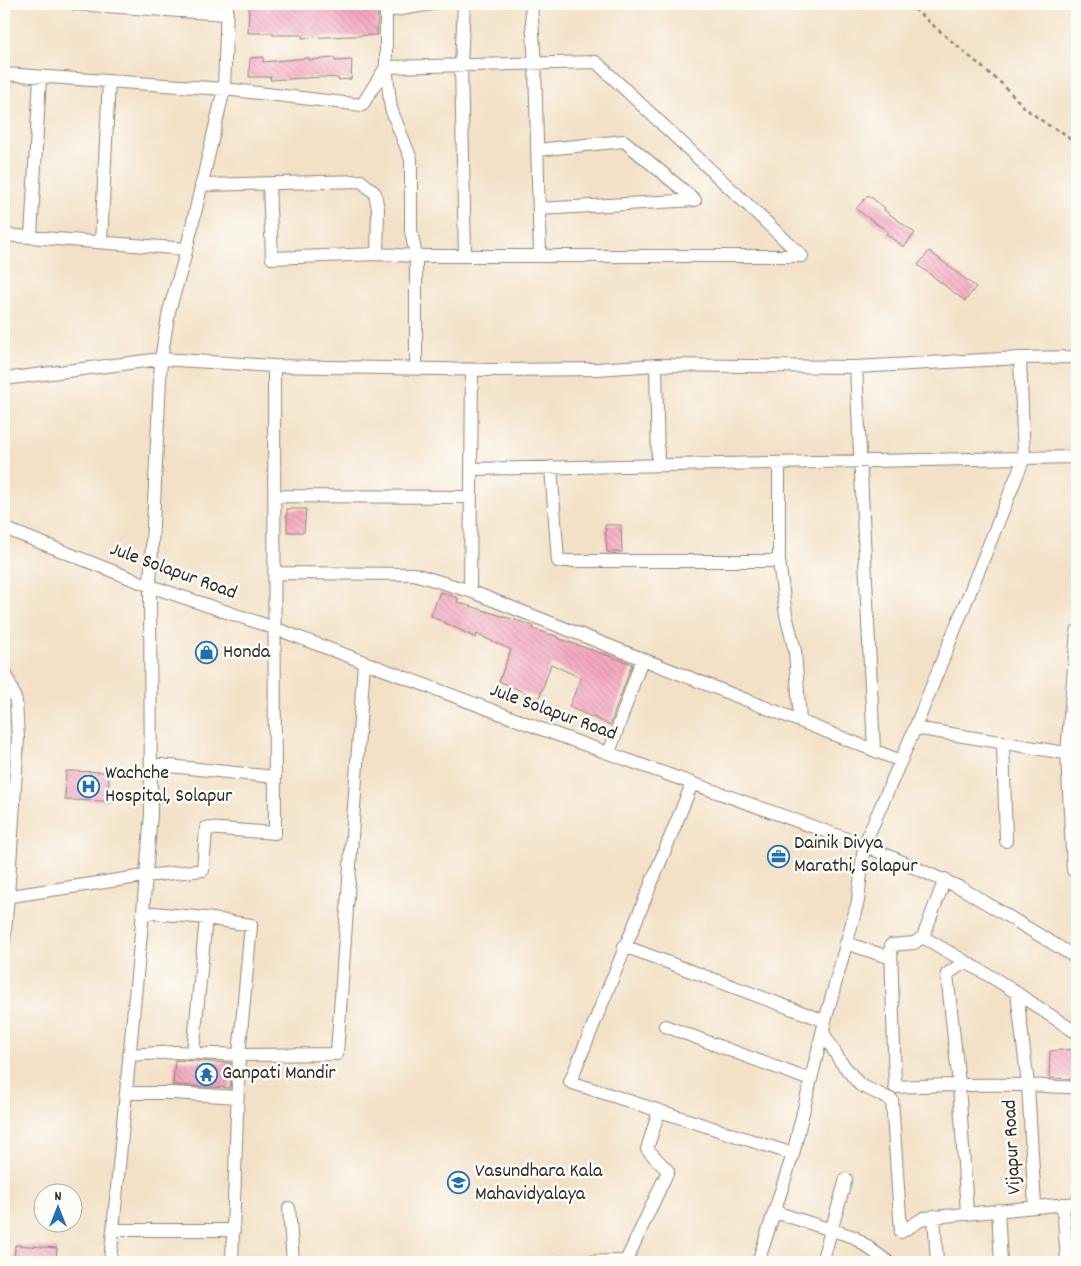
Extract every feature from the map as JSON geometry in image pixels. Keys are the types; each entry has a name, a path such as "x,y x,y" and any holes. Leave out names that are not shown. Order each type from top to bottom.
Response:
{"street":[{"path":"75,4 226,9 224,89 187,248 169,311 161,360 150,586 151,814 145,876 144,912 110,1262"},
{"path":"416,369 416,256 411,231 411,159 391,108 386,67 386,12 391,7 432,4"},
{"path":"464,4 462,65 465,256"},
{"path":"531,4 535,64 540,256"},
{"path":"269,184 272,258 377,254 416,256 802,256 596,62 386,67"},
{"path":"4,74 224,89 362,105 386,67"},
{"path":"31,238 40,77"},
{"path":"101,242 109,81"},
{"path":"537,150 624,141 695,200 539,209"},
{"path":"201,185 361,181 375,193 378,209 377,254"},
{"path":"4,236 187,248"},
{"path":"4,379 161,360 274,366 472,370 597,369 656,365 856,367 1020,358 1077,357"},
{"path":"758,1262 793,1154 810,1080 858,901 864,845 915,728 1024,458 1020,358"},
{"path":"656,365 658,465"},
{"path":"6,896 145,876 203,870 206,828 275,833 274,366"},
{"path":"856,367 874,750"},
{"path":"470,591 472,370"},
{"path":"471,469 1077,457"},
{"path":"779,463 779,561 786,615 795,651 800,721"},
{"path":"551,467 558,561 779,561"},
{"path":"275,496 470,497"},
{"name":"Jule Solapur Road","path":"4,528 150,586 274,628 692,784 864,845 945,879 1077,958"},
{"path":"274,573 414,574 470,591 901,761"},
{"path":"1073,870 1072,754 1077,631"},
{"path":"609,753 642,659"},
{"path":"129,1055 175,1052 239,1055 337,1054 364,662"},
{"path":"4,669 16,701 18,739 8,833 4,942"},
{"path":"915,728 1072,754"},
{"path":"1003,742 1006,841"},
{"path":"151,764 274,777"},
{"path":"692,784 624,946 570,1082 793,1154"},
{"path":"945,879 923,937 914,943 891,945 895,1087 959,1084 1077,1087"},
{"path":"144,912 206,918 251,925 239,1055 232,1262"},
{"path":"193,1053 206,918"},
{"path":"923,937 1017,993 1077,1033"},
{"path":"846,943 891,958"},
{"path":"624,946 824,1026 840,1061 860,1085 892,1100 902,1232 924,1218 934,1216 1077,1203"},
{"path":"965,962 947,974 959,1084 967,1213"},
{"name":"Vijapur Road","path":"1017,993 1028,1085 1035,1206"},
{"path":"665,1026 810,1080"},
{"path":"126,1093 173,1093 237,1097"},
{"path":"563,1262 626,1261 668,1171 647,1149 659,1111"},
{"path":"822,1262 846,1179"},
{"path":"1064,1204 1067,1262"},
{"path":"289,1208 293,1262"},
{"path":"998,1210 1001,1262"},
{"path":"775,1212 854,1237 888,1262"},
{"path":"934,1216 937,1262"},
{"path":"113,1230 234,1230"}],"path":[{"path":"908,4 1002,84 1026,109 1048,125 1062,132 1077,145"}],"building":[{"path":"249,4 378,4 377,35 302,38 302,35 248,33"},
{"path":"263,57 263,62 309,58 309,60 335,58 335,61 352,60 351,79 338,80 338,78 322,77 270,80 271,77 249,77 250,58"},
{"path":"868,195 885,208 884,210 915,233 904,247 886,234 888,232 856,209"},
{"path":"929,251 976,287 965,301 918,265"},
{"path":"287,509 306,509 304,532 287,532"},
{"path":"605,525 621,525 622,552 607,552"},
{"path":"440,592 458,598 457,602 534,626 533,629 632,664 610,725 569,707 581,678 551,664 539,699 499,681 511,650 477,634 476,638 431,616"},
{"path":"66,771 109,772 108,801 65,800"},
{"path":"1077,1049 1077,1079 1049,1078 1050,1051"},
{"path":"175,1060 231,1063 230,1088 173,1085"},
{"path":"15,1245 57,1248 56,1262 14,1262"}],"place":[{"name":"Honda","path":"207,653"},
{"name":"Wachche Hospital, Solapur","path":"89,786"},
{"name":"Dainik Divya Marathi, Solapur","path":"778,856"},
{"name":"Ganpati Mandir","path":"206,1074"},
{"name":"Vasundhara Kala Mahavidyalaya","path":"459,1183"}]}
